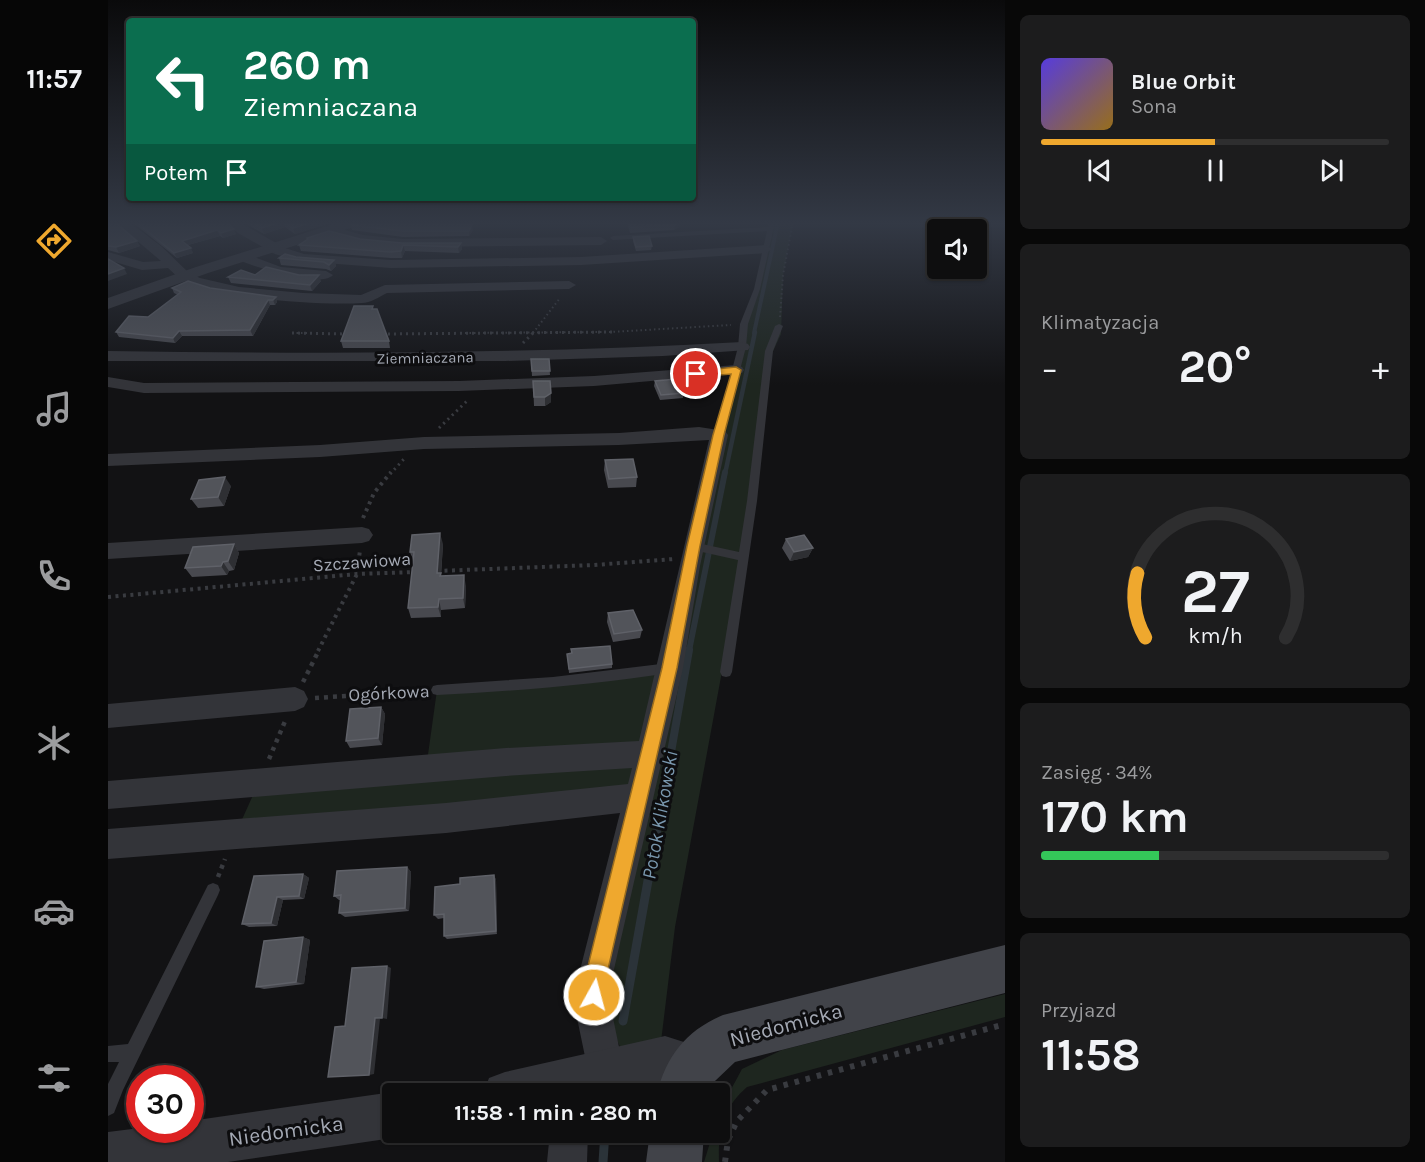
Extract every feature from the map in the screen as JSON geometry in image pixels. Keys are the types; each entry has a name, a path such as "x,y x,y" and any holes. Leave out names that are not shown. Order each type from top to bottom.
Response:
{"main road":[{"name":"Niedomicka","path":"688,1080 704,1054 723,1040 1005,969"},
{"path":"674,1162 676,1143"}],"street":[{"path":"108,304 183,276"},
{"path":"185,276 239,291 363,299 385,289 569,285"},
{"path":"375,277 401,276"},
{"name":"Ziemniaczana","path":"108,356 330,358 512,356 622,354 742,347"},
{"name":"Ziemniaczana","path":"108,382 144,388 485,384 594,381 736,370"},
{"path":"108,460 320,451 424,442 619,439 699,433 719,435 691,556 670,668 595,978 594,1013 583,1081"},
{"path":"108,551 362,535"},
{"path":"108,716 295,699"},
{"path":"108,795 506,762 649,754"},
{"path":"108,844 447,818 638,796"},
{"name":"Niedomicka","path":"583,1081 665,1058 688,1080"},
{"name":"Niedomicka","path":"108,1156 382,1117"},
{"path":"567,1162 568,1143"}],"lane":[{"path":"719,435 742,347 744,324 759,276"},
{"path":"726,672 752,501 769,351 779,326"},
{"path":"691,556 743,557"},
{"name":"Ogórkowa","path":"437,690 530,685 670,668"},
{"path":"108,1107 132,1052 213,890"},
{"path":"108,1054 132,1052"}],"path":[{"path":"779,326 783,276"},
{"path":"512,356 529,334 540,326 569,285"},
{"path":"373,334 529,334 671,330 744,324"},
{"path":"292,333 350,334"},
{"path":"258,784 295,699 357,574 363,518 368,502 388,474 485,384"},
{"name":"Szczawiowa","path":"427,571 594,566 691,556"},
{"name":"Szczawiowa","path":"108,597 357,574 416,572"},
{"name":"Ogórkowa","path":"295,699 437,690"},
{"path":"213,890 235,835"},
{"path":"725,1162 731,1129 749,1105 767,1090 1005,1024"}],"shaded area":[{"path":"758,276 783,276 781,334 769,360 743,557 675,927 659,1058 693,1066 670,1083 635,1083 608,1018 594,1013 638,797 235,835 258,784 426,769 437,690 670,668 744,324"},
{"path":"1005,994 1005,1017 747,1087 730,1107 730,1091 742,1069 782,1050"},
{"path":"710,1143 720,1143 719,1162 704,1162"}],"building":[{"path":"229,276 318,276 310,285"},
{"path":"188,281 210,288 276,297 268,300 250,330 179,331 173,338 116,332 129,316 148,317 181,292 172,288"},
{"path":"354,306 373,306 372,309 377,309 389,341 341,341"},
{"path":"531,359 549,359 550,371 532,371"},
{"path":"677,379 684,393 661,395 655,381"},
{"path":"533,381 550,381 551,393 545,397 534,397"},
{"path":"633,459 637,477 609,479 605,460"},
{"path":"225,477 218,497 191,499 199,480"},
{"path":"440,533 437,573 441,573 440,576 464,575 463,598 439,599 438,607 408,608 414,552 410,552 412,535"},
{"path":"804,535 813,548 794,552 786,539"},
{"path":"234,544 228,561 223,562 221,566 185,568 193,547"},
{"path":"633,610 642,630 614,634 608,613"},
{"path":"610,646 612,664 569,669 567,654 572,653 571,649"},
{"path":"381,707 378,738 346,741 350,709"},
{"path":"407,867 405,908 339,913 341,895 334,896 337,871"},
{"path":"303,874 299,896 277,897 271,923 242,924 254,876"},
{"path":"494,875 496,931 444,936 444,914 434,915 435,887 460,884 460,878"},
{"path":"303,937 296,982 256,987 264,941"},
{"path":"387,966 382,1018 375,1018 369,1075 328,1077 335,1027 345,1026 352,968"}],"waterway":[{"name":"Potok Klikowski","path":"754,333 766,276"},
{"name":"Potok Klikowski","path":"725,474 755,332"},
{"name":"Potok Klikowski","path":"689,651 725,472"},
{"name":"Potok Klikowski","path":"649,877 689,650"},
{"name":"Potok Klikowski","path":"623,1021 649,875"},
{"name":"Potok Klikowski","path":"603,1162 604,1143"}],"route":[{"path":"594,995 595,978 670,668 693,546 736,370 696,374"}]}
